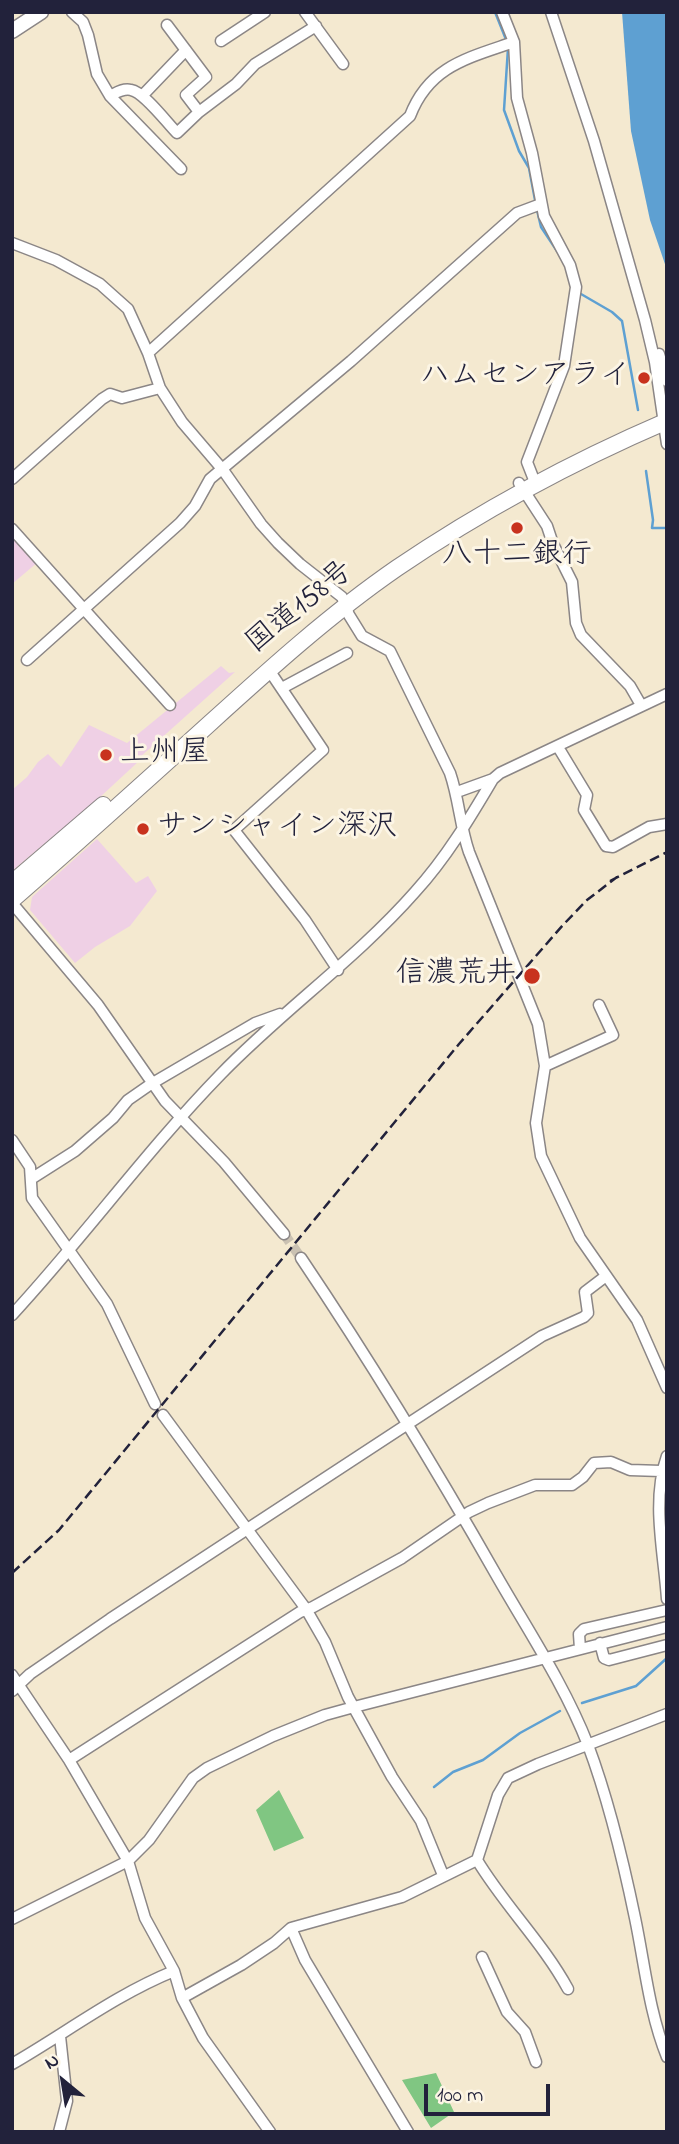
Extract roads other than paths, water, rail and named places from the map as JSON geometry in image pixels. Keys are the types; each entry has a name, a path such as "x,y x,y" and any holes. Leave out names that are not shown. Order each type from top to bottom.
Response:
{"highway":[{"name":"国道158号","path":"12,883 80,826 258,666 432,535 527,484 597,453 665,416"},
{"name":"国道158号","path":"12,901 344,602"}],"main road":[{"path":"12,31 41,12"}],"street":[{"path":"72,12 83,22 97,75 110,96 181,169"},
{"path":"221,41 265,12"},
{"path":"305,12 343,64"},
{"path":"502,12 514,42 517,98 532,153 541,204 552,233 570,265 576,287 565,366 527,462 527,484 548,526 552,544 572,582 576,623 581,635 630,686 638,706"},
{"path":"551,12 594,141 655,362 667,444"},
{"path":"167,25 206,77 186,95 199,112"},
{"path":"110,96 121,90 131,90 142,96 177,133 236,84 255,64 316,26"},
{"path":"148,353 410,116 417,97 429,82 462,60 514,42"},
{"path":"142,96 186,50"},
{"path":"27,660 180,523 195,506 206,483 351,361 517,213 541,204"},
{"path":"12,243 56,260 100,284 128,309 160,388 182,422 223,470 261,524 278,543 344,602 362,636 390,651 441,752 457,792 462,831 498,929 538,1024 545,1066 536,1123 541,1156 580,1238 637,1320 667,1388"},
{"path":"637,296 649,319 667,381"},
{"path":"12,479 110,394 122,398 160,388"},
{"path":"12,529 170,705"},
{"path":"282,688 347,653"},
{"path":"269,670 323,750 234,831 305,920 338,970"},
{"path":"12,1315 219,1076 283,1013 338,970 415,892 462,831 493,779 500,773 667,694"},
{"path":"558,747 587,795 583,810 606,846 614,847 649,827 667,824"},
{"path":"457,792 493,779"},
{"path":"12,901 98,1005 151,1084 225,1162 284,1234"},
{"path":"545,1066 613,1035 599,1004"},
{"path":"31,1179 75,1151 113,1118 128,1100 151,1084 255,1023 283,1013"},
{"path":"12,1140 30,1167 32,1198 107,1304 155,1404"},
{"path":"301,1258 408,1424 463,1517 544,1658 588,1745 613,1821 635,1920 650,2007 667,2057"},
{"path":"15,1688 30,1674 542,1336 584,1317 589,1313 585,1292 606,1276"},
{"path":"163,1415 306,1609 325,1643 354,1707 392,1777 421,1821 443,1875"},
{"path":"667,1456 662,1471 660,1533 667,1599"},
{"path":"69,1760 306,1609 402,1558 488,1503 524,1488 545,1484 572,1485 583,1477 594,1463 611,1462 630,1469 662,1471"},
{"path":"580,1649 579,1634 584,1629 667,1610"},
{"path":"12,1919 128,1861 149,1840 193,1778 207,1768 282,1732 354,1707 666,1627"},
{"path":"600,1643 604,1658 609,1660 667,1645"},
{"path":"12,1675 15,1688 69,1760 128,1861 145,1918 213,2054 270,2132"},
{"path":"183,1998 242,1965 291,1928 401,1897 477,1860 502,1785 508,1778 667,1714"},
{"path":"477,1860 490,1882 558,1971 568,1989"},
{"path":"291,1928 305,1960 408,2132"},
{"path":"482,1957 507,2012 525,2032 536,2062"},
{"path":"12,2064 60,2036 74,2023 132,1990 174,1972"},
{"path":"59,2132 66,2101 60,2036"}],"water":[{"path":"622,12 667,12 667,270 650,220 631,131"}],"waterway":[{"path":"495,12 507,42"},
{"path":"508,48 504,110 519,151 529,168 535,200"},
{"path":"537,210 541,227 557,251"},
{"path":"581,294 622,321 638,410"},
{"path":"646,471 652,528 667,528"},
{"path":"582,1703 636,1686 667,1658"},
{"path":"434,1787 453,1772 483,1760 520,1733 560,1711"}],"tunnel":[{"path":"284,1234 301,1258"}],"railway":[{"path":"610,881 667,852"},
{"path":"12,1573 59,1530 459,1044 563,925 587,900 617,877"}],"place":[{"name":"ハムセンアライ","path":"644,378"},
{"name":"八十二銀行","path":"517,528"},
{"name":"上州屋","path":"106,755"},
{"name":"サンシャイン深沢","path":"143,829"},
{"name":"信濃荒井","path":"532,976"}]}
